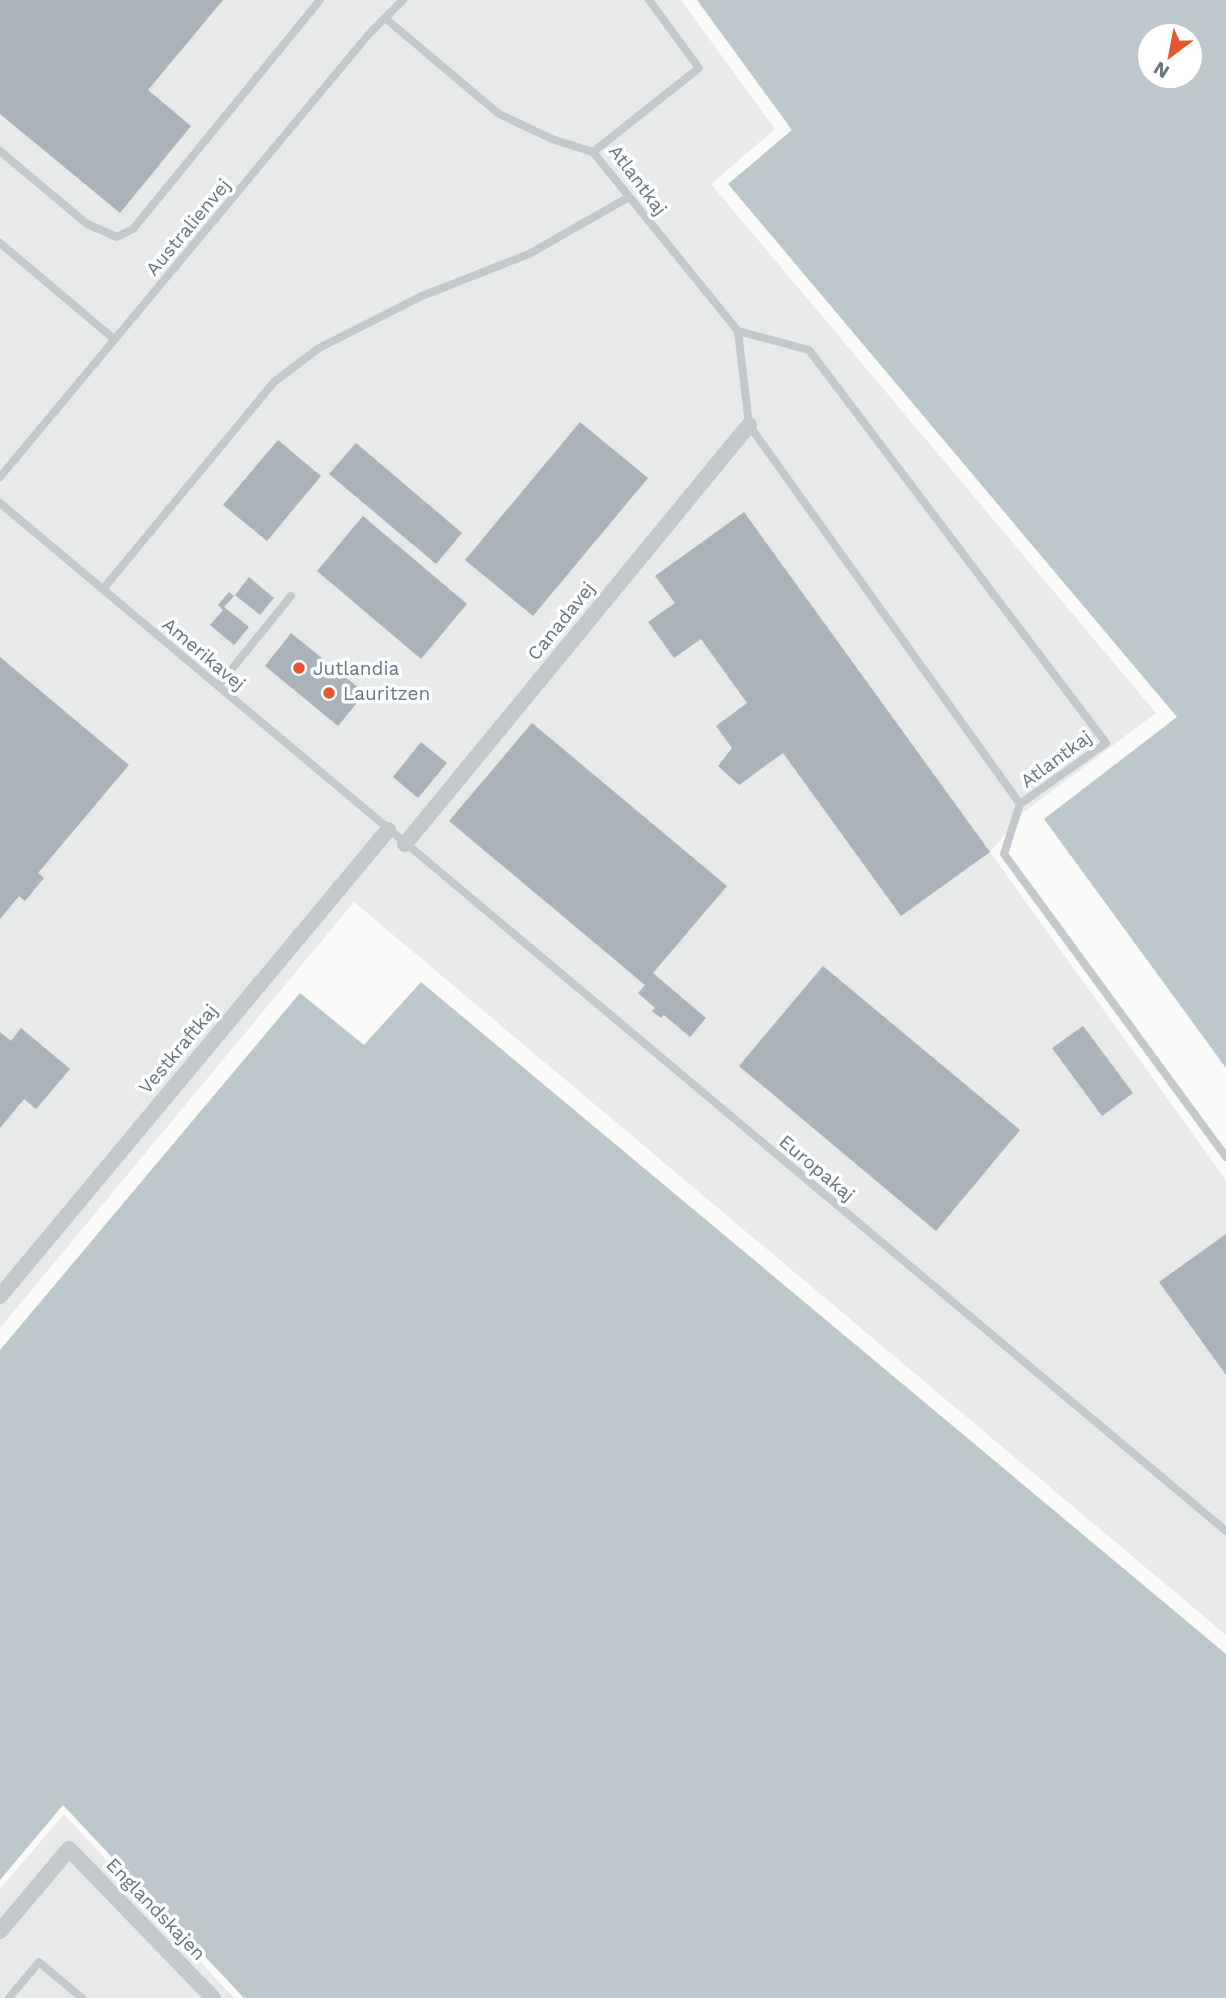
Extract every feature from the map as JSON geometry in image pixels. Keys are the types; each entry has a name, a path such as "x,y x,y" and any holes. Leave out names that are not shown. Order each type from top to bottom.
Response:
{"street":[{"name":"Canadavej","path":"405,844 749,425"},
{"name":"Vestkraftkaj","path":"0,1296 388,830"},
{"name":"Englandskajen","path":"0,1931 69,1849 213,1998"}],"lane":[{"path":"0,151 87,223 117,237 133,229 320,0"},
{"name":"Australienvej","path":"0,477 369,34 403,0"},
{"name":"Atlantkaj","path":"649,0 699,68 593,152 738,331 749,425 1020,804 1107,743 809,350 738,331"},
{"path":"385,18 499,114 552,139 593,152"},
{"path":"103,589 274,382 318,348 422,296 529,254 629,197"},
{"path":"0,243 114,340"},
{"name":"Amerikavej","path":"0,503 388,830"},
{"path":"218,686 291,596"},
{"path":"1020,804 1004,854 1226,1157"},
{"name":"Europakaj","path":"388,830 1226,1531"},
{"path":"9,1998 39,1962 82,1998"}],"shaded area":[{"path":"0,0 681,0 775,129 711,184 1156,713 1024,812 990,852 1226,1180 1226,1635 354,902 0,1328"},
{"path":"697,0 1226,0 1226,1068 1044,819 1177,717 728,184 792,130"},
{"path":"421,982 1226,1654 1226,1998 244,1998 63,1805 0,1880 0,1350 300,993 364,1045"},
{"path":"64,1814 234,1998 0,1998 0,1889"}],"building":[{"path":"0,0 223,0 148,90 191,126 120,213 0,114"},
{"path":"580,422 648,478 533,616 465,560"},
{"path":"278,440 321,476 267,541 223,505"},
{"path":"356,443 462,533 436,564 329,474"},
{"path":"744,512 990,852 901,916 783,753 739,785 718,766 732,748 716,726 747,703 701,639 674,658 648,622 675,603 655,576"},
{"path":"363,516 467,604 421,659 317,571"},
{"path":"249,577 274,598 260,615 235,595"},
{"path":"229,592 234,596 224,607 249,627 234,645 210,625 223,610 218,605"},
{"path":"291,633 365,693 338,726 265,666"},
{"path":"0,657 129,765 38,873 44,878 25,901 19,896 0,919"},
{"path":"532,723 727,886 653,973 706,1018 690,1037 664,1015 661,1018 652,1011 655,1008 638,993 645,985 449,821"},
{"path":"421,742 447,763 418,798 393,777"},
{"path":"823,966 1020,1130 936,1231 739,1066"},
{"path":"1083,1026 1133,1093 1102,1116 1052,1048"},
{"path":"21,1028 70,1069 36,1109 24,1099 0,1128 0,1032 11,1041"},
{"path":"1226,1234 1226,1375 1159,1282"}],"place":[{"name":"Jutlandia","path":"299,668"},
{"name":"Lauritzen","path":"329,693"}]}
